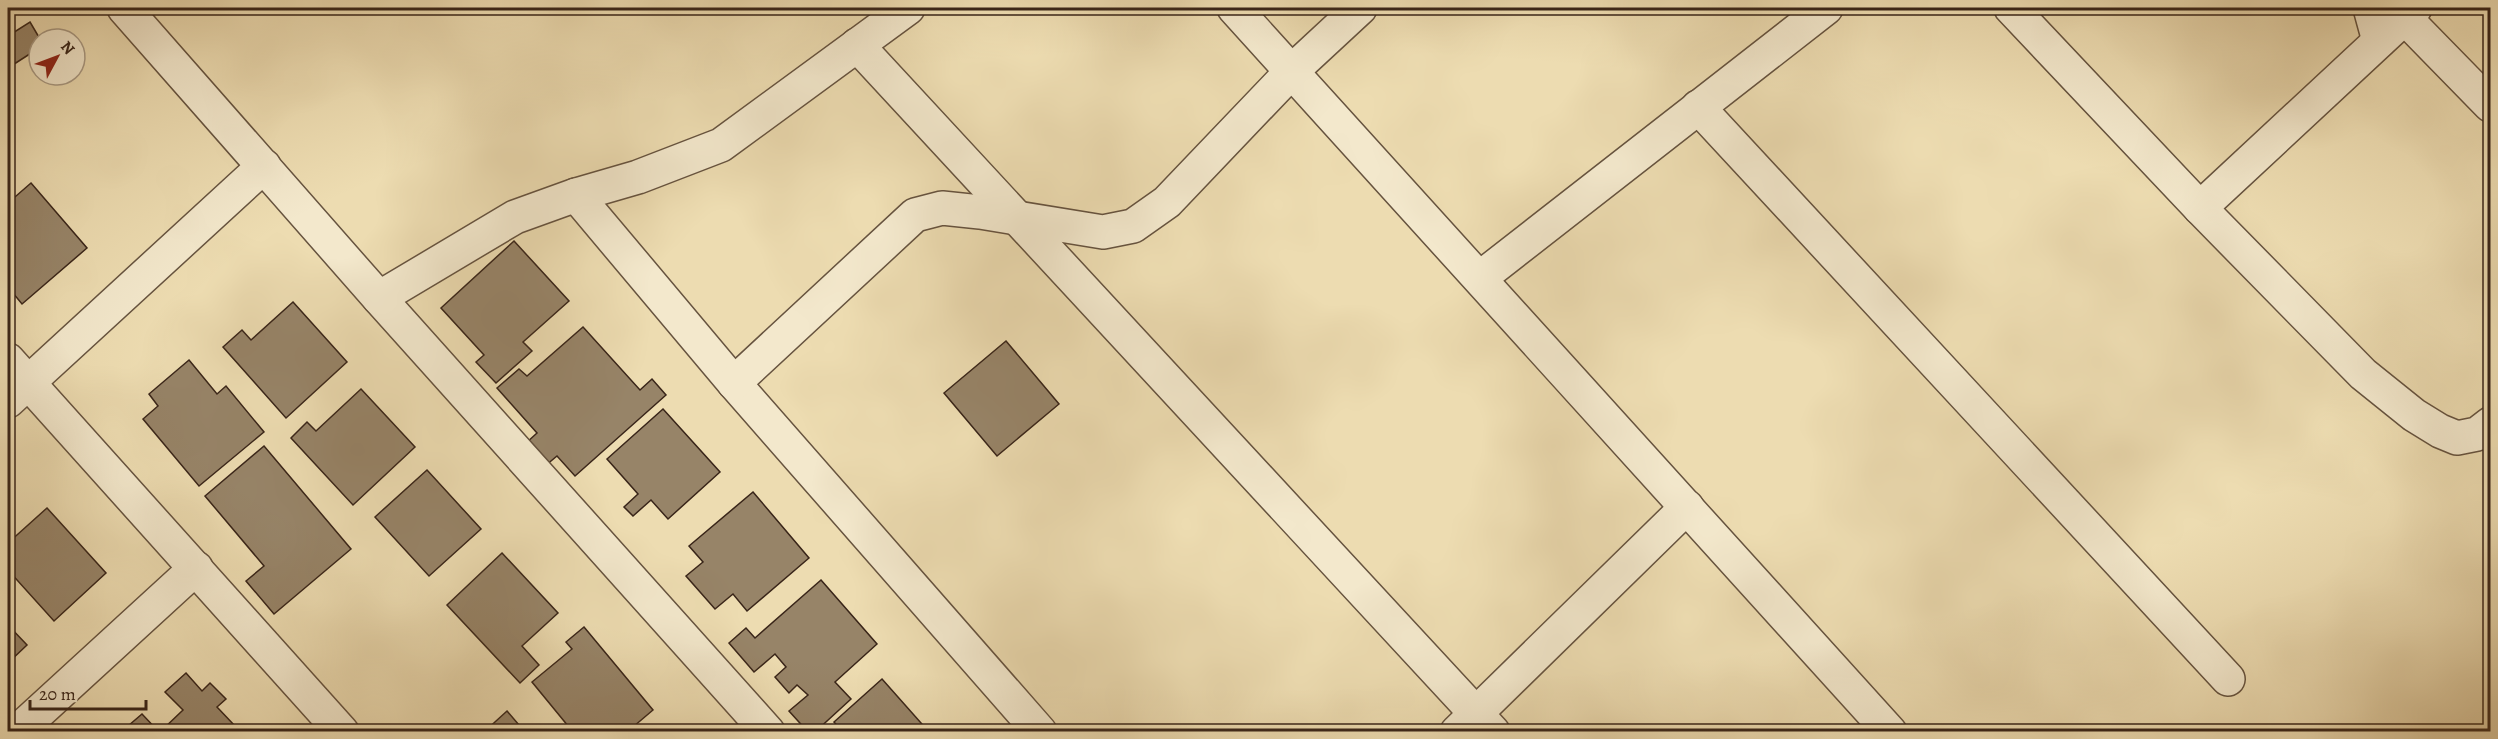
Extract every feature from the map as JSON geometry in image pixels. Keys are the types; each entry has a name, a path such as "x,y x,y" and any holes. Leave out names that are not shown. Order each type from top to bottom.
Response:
{"street":[{"path":"124,8 750,726"},
{"path":"379,298 515,217 576,195 638,177 721,145 908,8"},
{"path":"1234,8 1890,732"},
{"path":"734,383 915,215 942,208 1103,232 1132,226 1167,202 1292,71 1360,8"},
{"path":"1480,278 1826,8"},
{"path":"2011,8 2200,208 2363,374 2414,415 2440,431 2457,438 2477,434 2490,424"},
{"path":"2370,8 2379,41"},
{"path":"2200,208 2409,12 2490,105"},
{"path":"857,45 1475,725 1687,507"},
{"path":"1698,107 2228,679"},
{"path":"264,166 14,381 196,568 342,732"},
{"path":"576,195 734,383 1040,732"},
{"path":"17,732 196,568"}],"building":[{"path":"30,22 33,27 27,27 27,56 8,68 8,36"},
{"path":"31,183 87,248 22,304 8,287 8,203"},
{"path":"514,241 569,301 523,342 532,351 496,383 476,362 484,355 441,308"},
{"path":"293,302 347,362 286,418 223,347 242,330 251,340"},
{"path":"583,327 640,390 652,379 666,395 575,476 557,456 545,466 525,444 537,433 497,388 519,369 527,376"},
{"path":"1006,341 1059,404 997,456 944,393"},
{"path":"189,360 217,394 226,386 264,432 199,486 143,419 158,406 149,394"},
{"path":"361,389 415,447 353,505 291,438 307,422 316,431"},
{"path":"663,409 720,472 668,519 651,500 633,516 624,507 638,494 607,459"},
{"path":"264,446 351,549 274,614 246,581 264,566 205,496"},
{"path":"427,470 481,529 429,576 375,517"},
{"path":"753,492 809,558 747,611 733,594 715,609 686,576 703,562 689,546"},
{"path":"47,508 106,573 54,621 8,570 8,543"},
{"path":"502,553 558,613 522,646 539,665 520,683 447,605"},
{"path":"821,580 877,644 835,682 851,699 815,732 808,732 789,711 808,695 797,685 789,693 775,677 786,667 775,654 754,672 729,643 746,628 755,638"},
{"path":"8,625 27,645 8,663"},
{"path":"584,627 653,710 627,732 573,732 532,682 572,649 566,642"},
{"path":"186,673 202,691 210,683 226,699 217,707 235,726 229,732 160,732 183,710 165,692"},
{"path":"882,679 929,732 843,732 834,722"},
{"path":"507,711 525,732 484,732"},
{"path":"142,714 159,732 134,732 128,726"}]}
